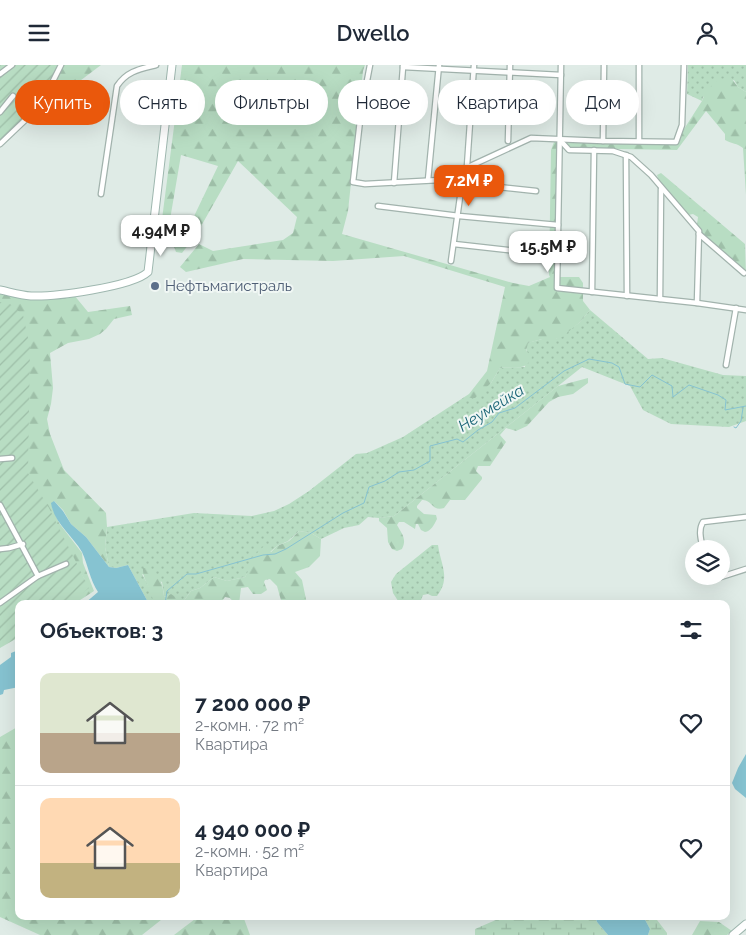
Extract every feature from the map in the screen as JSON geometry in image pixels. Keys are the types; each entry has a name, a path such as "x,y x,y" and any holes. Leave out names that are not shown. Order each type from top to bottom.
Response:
{"street":[{"path":"0,74 12,65"},
{"path":"0,144 41,105 61,65"},
{"path":"101,194 117,86 131,72 156,65"},
{"path":"0,290 30,296 63,294 127,282 143,277 148,272 172,65"},
{"path":"370,65 361,112 352,182 365,184 440,180 536,191"},
{"path":"508,141 510,65"},
{"path":"562,65 557,289 697,303 746,310"},
{"path":"604,65 604,141"},
{"path":"639,65 639,141"},
{"path":"440,180 531,138 676,142 682,125 684,65"},
{"path":"394,183 403,66 474,68 510,73 561,75"},
{"path":"428,180 439,67"},
{"path":"467,166 474,68"},
{"path":"0,112 13,96"},
{"path":"559,139 569,150 613,151 631,157 651,175 699,234 744,273"},
{"path":"592,292 594,150"},
{"path":"626,155 627,296"},
{"path":"451,261 459,216 462,183"},
{"path":"660,299 661,189"},
{"path":"378,206 558,225"},
{"path":"697,303 699,234"},
{"path":"454,244 534,253"},
{"path":"726,365 736,308"},
{"path":"0,459 12,458"},
{"path":"0,505 38,577"},
{"path":"702,540 700,531 703,522 746,517"},
{"path":"0,549 22,545"},
{"path":"0,603 38,577 66,564"},
{"path":"730,574 746,569"},
{"path":"733,935 746,924"}],"green space":[{"path":"0,65 60,65 54,80 15,80 15,125 18,125 0,144"},
{"path":"60,65 101,65 81,80 54,80"},
{"path":"182,65 365,65 362,80 338,80 338,125 357,125 348,211 342,234 513,283 529,286 550,277 551,150 554,142 677,140 702,101 706,91 719,79 731,78 738,87 746,92 746,195 743,148 725,140 725,134 706,111 677,150 557,148 556,277 579,277 583,283 583,301 590,310 579,323 562,337 542,339 528,343 526,351 532,356 527,364 520,367 500,368 491,383 475,398 469,398 469,394 487,371 505,287 404,256 333,261 243,259 186,272 180,267 199,244 213,251 283,240 293,233 297,217 238,161 196,235 182,253 176,252 173,244 178,233 186,233 218,166 181,155 165,249 158,250 174,125 205,125 205,80 180,80"},
{"path":"688,65 746,65 746,92 738,87 734,80 703,97 702,101 687,94"},
{"path":"661,173 745,244 746,276 702,237 697,225 698,217 693,214 688,215 659,181 657,175"},
{"path":"0,292 43,300 74,295 88,312 130,306 132,315 114,319 100,334 89,339 68,343 50,353 53,388 47,419 50,434 64,470 106,513 105,547 109,567 86,537 71,524 63,510 54,501 52,507 59,523 82,553 83,563 94,591 80,600 64,600 84,587 85,580 22,470 0,308"},
{"path":"0,302 10,304 23,315 30,347 28,473 49,508 89,588 73,600 15,600 15,639 0,648"},
{"path":"590,310 648,359 662,358 723,375 746,376 746,421 729,427 671,424 643,410 630,386 582,367 394,516 368,517 359,525 344,528 321,539 311,533 299,531 288,541 270,552 264,547 245,577 227,581 214,577 200,588 191,591 184,600 164,596 162,582 142,574 153,594 153,600 147,600 128,565 116,568 109,567 105,547 107,527 194,513 252,516 274,511 309,491 356,454 367,453 403,437 469,394 469,398 491,383 500,368 525,367 527,343 542,339 556,339 579,323"},
{"path":"588,378 588,383 573,394 558,397 549,402 527,426 516,431 506,428 500,435 506,442 490,466 478,466 476,471 482,479 465,500 450,500 444,508 440,509 434,507 428,501 422,500 417,508 424,514 436,515 437,519 429,530 425,532 421,530 418,524 416,524 415,529 404,522 399,522 397,525 404,542 402,549 397,551 392,549 388,542 387,528 379,521 379,518 394,516 558,386"},
{"path":"299,531 311,533 321,539 320,556 309,567 295,572 302,580 306,600 281,600 277,586 270,579 265,580 267,590 261,594 253,594 248,587 241,588 240,600 232,600 225,597 223,600 184,600 191,591 200,588 214,577 227,581 245,577 252,564 252,558 264,546 271,552 277,546 289,541"},
{"path":"432,545 438,545 444,577 441,590 437,596 428,594 423,595 421,600 397,600 393,593 391,582 396,574"},
{"path":"143,568 148,568 158,577 164,596 166,597 171,594 180,600 153,600 144,577"},
{"path":"15,728 15,920 161,920 142,935 40,935 0,917 0,737"},
{"path":"194,920 244,920 250,935 174,935"},
{"path":"496,920 596,920 608,935 475,935 475,929"},
{"path":"645,920 657,920 667,935 648,935 650,929"},
{"path":"700,921 719,922 732,931 727,935 692,935"}],"water":[{"path":"54,501 71,524 86,537 109,567 116,568 128,565 147,600 89,600 98,592 82,552 59,523 51,503"},
{"path":"15,651 15,688 4,690 3,694 0,695 0,665 11,657 11,653"},
{"path":"746,754 746,798 735,789 732,783"},
{"path":"596,920 645,920 650,929 648,935 608,935"}],"waterway":[{"name":"Неумейка","path":"166,600 167,591 187,574 196,574 263,555 275,554 286,549 343,513 364,503 369,487 385,481 399,472 414,470 430,461 430,446 457,439 463,442 492,422 499,413 515,408 564,371 589,359 612,363 619,367 625,384 640,387 652,375 672,386 673,397 689,385 718,395 726,400 725,410 746,406"},
{"path":"734,427 736,428 741,421 743,408"}],"place":[{"name":"Нефтьмагистраль","path":"155,286"}]}
